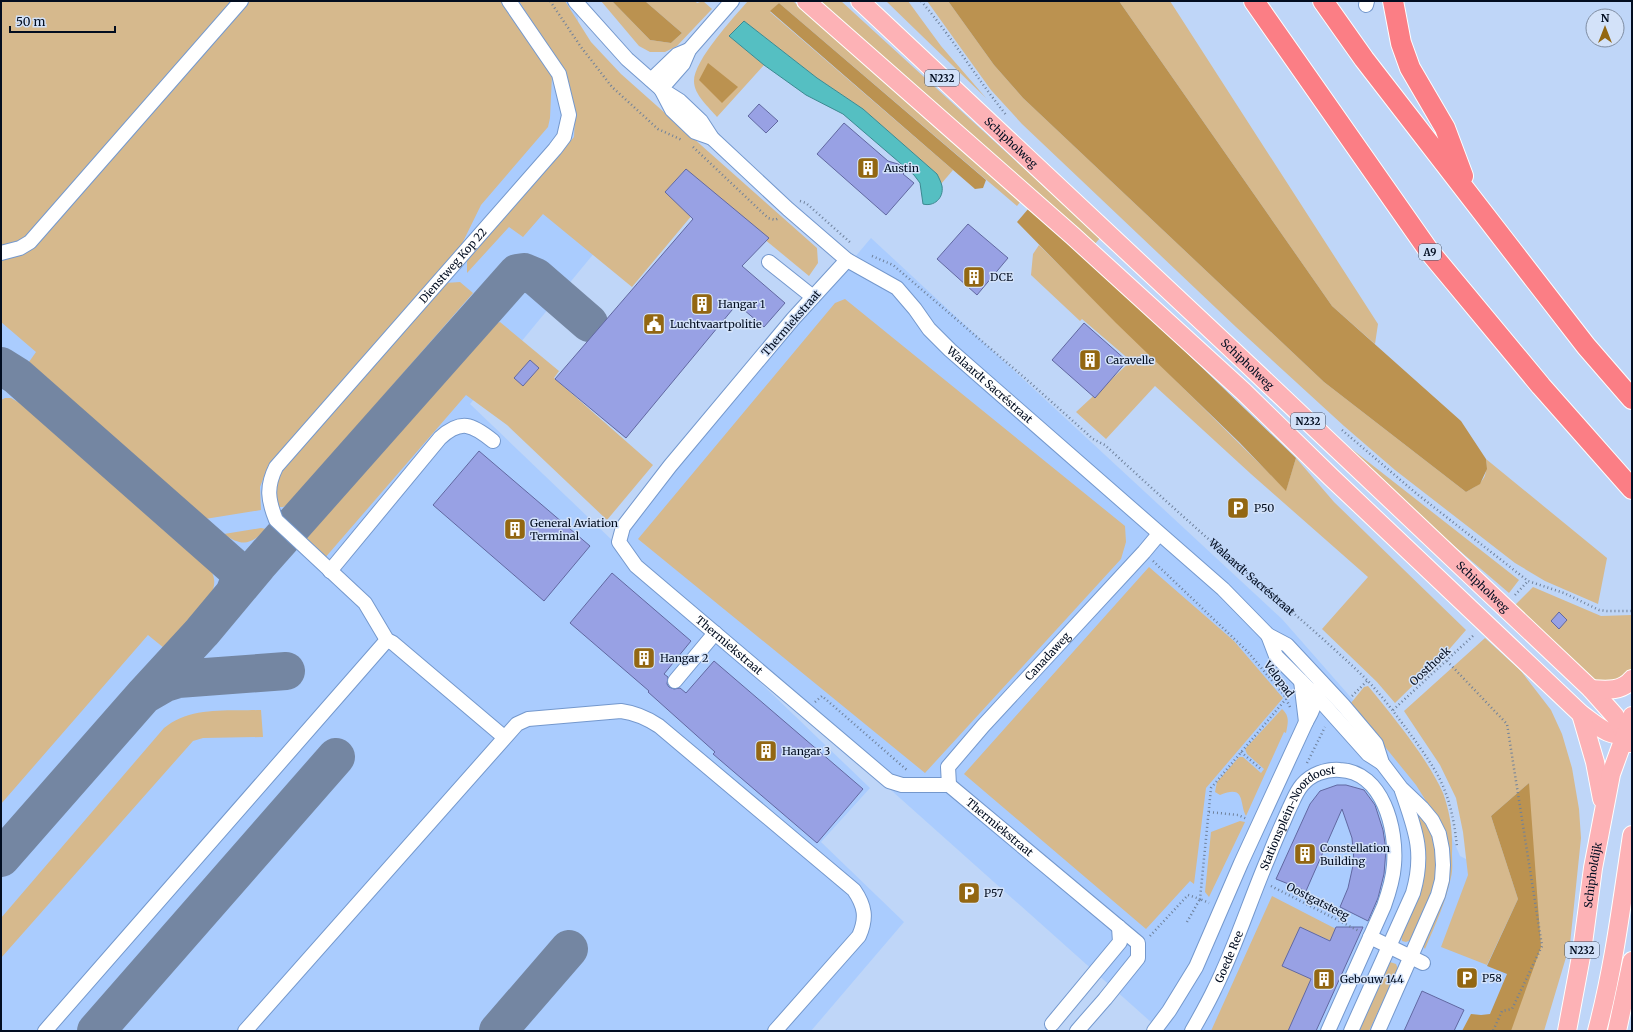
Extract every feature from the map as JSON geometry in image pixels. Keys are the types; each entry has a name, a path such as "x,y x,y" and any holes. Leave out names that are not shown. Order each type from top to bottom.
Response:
{"highway":[{"name":"A9","path":"1254,1 1429,251 1541,386 1631,487"},
{"path":"1323,1 1364,59 1468,191 1586,346 1632,399"},
{"path":"1393,1 1401,43 1410,68 1445,128 1461,168 1468,191"}],"main road":[{"name":"Schipholweg","path":"806,1 1067,231 1244,392 1581,714"},
{"name":"Schipholweg","path":"860,1 1591,689 1615,716 1630,740"},
{"path":"1591,689 1608,690 1619,688 1628,684 1632,680"},
{"name":"N232","path":"1581,714 1606,732 1630,740 1632,716"},
{"name":"N232","path":"1581,714 1595,762 1604,812"},
{"name":"Schipholdijk","path":"1567,1031 1582,951 1593,868 1611,774 1630,740"},
{"name":"N232","path":"1597,1031 1605,1000 1617,933 1632,835"},
{"path":"1617,1031 1632,961"}],"street":[{"path":"1,253 20,248 30,242 241,1"},
{"name":"Dienstweg Kop 22","path":"330,571 276,520 272,511 269,487 276,467 564,137 569,115 559,74 509,1"},
{"name":"Walaardt Sacréstraat","path":"575,1 612,43 656,85 680,100 701,122 712,138 782,204 847,260 897,288 915,309 929,329 950,350 1223,590 1268,635 1287,645 1322,682"},
{"path":"656,85 677,55 689,50 732,1"},
{"name":"Thermiekstraat","path":"847,260 813,297 670,466 623,527 619,542 636,566 889,781 902,785 949,785 1119,927 1143,941"},
{"path":"769,262 813,297"},
{"path":"493,440 482,432 470,427 460,425 451,428 440,438 330,571 365,603 387,640 393,643 504,737"},
{"name":"Canadaweg","path":"949,785 948,767 988,720 1159,534"},
{"path":"675,681 715,633"},
{"name":"Walaardt Sacréstraat","path":"1268,635 1276,656 1318,698"},
{"path":"45,1031 387,640"},
{"path":"1301,681 1306,722"},
{"path":"1154,1031 1169,1011 1196,966 1241,863 1306,722 1313,712 1322,682"},
{"path":"1322,682 1376,744 1382,763 1401,788 1432,820 1439,834 1443,860 1442,880 1438,895 1417,960 1378,1031"},
{"path":"1318,698 1368,754 1382,763"},
{"path":"245,1031 517,724 528,719 621,711 635,713 659,726 854,890 861,901 864,915 863,926 859,936 775,1031"},
{"name":"Stationsplein-Noordoost","path":"1259,880 1278,833 1302,784 1325,771 1344,770 1359,774 1374,786 1390,822 1394,850 1394,864 1390,891 1328,1031"},
{"path":"1352,1031 1413,893 1419,867 1417,837 1401,788"},
{"name":"Goede Ree","path":"1192,1031 1215,988 1259,880"},
{"path":"1052,1024 1120,942 1119,927"},
{"path":"1370,937 1417,960"},
{"path":"1077,1031 1138,958 1143,941"}],"path":[{"path":"550,1 581,47 612,87 635,108"},
{"name":"Schipholweg","path":"921,1 932,14 986,90 1008,117"},
{"name":"Walaardt Sacréstraat","path":"871,256 893,265 1026,379 1093,439 1105,445 1178,514 1320,636 1367,681 1394,710"},
{"path":"1339,428 1417,494 1528,581 1564,593 1599,610 1632,611"},
{"name":"Velopad","path":"1144,552 1248,652 1286,698 1291,710"},
{"path":"1515,595 1528,581"},
{"name":"Oosthoek","path":"1394,710 1477,633"},
{"path":"1447,661 1507,724 1542,946 1512,1009 1502,1011 1493,1031"},
{"path":"806,711 822,696 910,773"},
{"path":"1143,941 1188,895 1200,899 1211,788 1286,698"},
{"path":"1241,752 1262,770"},
{"name":"Oostgatsteeg","path":"1259,880 1370,937"}],"shaded area":[{"path":"1,1 577,1 582,90 665,167 470,404 614,542 871,238 1282,619 1433,791 1460,856 1566,909 1521,1031 1161,1031 622,550 870,788 821,842 904,922 811,1031 1,1031"},
{"path":"1,1 233,1 22,241 1,248"},
{"path":"249,1 504,1 552,75 550,118 548,127 481,205 458,252 268,466 260,487 261,510 205,519 29,362 36,352 1,322 1,259 36,244"},
{"path":"519,1 565,1 591,42 621,74 817,248 818,263 809,276 683,172 666,191 693,214 632,287 543,214 523,237 509,227 467,273 467,258 574,137 575,117 555,58"},
{"path":"601,1 612,1 650,40 671,43 682,33 645,1 695,1 697,3 703,1 712,9 677,46 665,52 650,52 639,46"},
{"path":"612,1 645,1 682,33 671,43 650,40"},
{"path":"748,1 793,1 949,140 1021,201 1017,206 779,3 770,12 953,170 941,184 937,174 863,109 817,78 744,21 729,36 764,65 717,117 696,91 694,81 696,72 707,51"},
{"path":"814,1 841,1 1100,238 1094,245"},
{"path":"886,1 908,1 941,46 986,98"},
{"path":"927,1 948,1 994,65 1023,98 1324,382 1466,492 1483,480 1486,471 1486,459 1607,558 1598,604 1545,581 1515,563 1395,470 1344,426 1236,327 1022,124 991,90"},
{"path":"948,1 1119,1 1332,306 1461,421 1486,459 1487,469 1480,484 1466,492 1324,382 1023,98 994,65"},
{"path":"1119,1 1170,1 1378,324 1375,344 1332,306"},
{"path":"779,3 986,180 983,188 975,189 770,11"},
{"path":"744,21 817,78 863,109 937,174 942,184 940,198 934,203 927,205 923,204 920,183 914,175 843,114 806,95 764,65 729,36"},
{"path":"708,63 738,87 722,103 699,80"},
{"path":"1029,208 1114,283 1296,458 1286,491 1239,442 1116,323 1017,222"},
{"path":"1039,245 1286,490 1296,458 1334,502 1466,630 1446,653 1395,703 1377,682 1322,629 1368,577 1251,474 1155,386 1106,439 1076,412 1131,361 1082,319 1080,321 1031,275 1033,254"},
{"path":"460,282 473,293 289,504 283,507 276,507 275,485 282,469 445,283"},
{"path":"845,299 1125,526 1126,542 1121,559 925,773 638,539 835,303"},
{"path":"500,322 559,371 554,378 653,465 607,520 507,425 466,395 324,559 303,541 494,324"},
{"path":"11,398 23,405 204,561 214,577 214,586 210,596 164,648 148,635 1,804 1,400"},
{"path":"1339,439 1519,580 1509,593 1439,533"},
{"path":"261,528 266,529 256,538 246,542 236,541 224,534"},
{"path":"1149,567 1234,641 1283,698 1206,788 1194,884 1190,881 1146,929 964,774"},
{"path":"1533,587 1601,616 1632,615 1632,667 1629,674 1616,680 1594,680 1513,607"},
{"path":"1485,638 1521,671 1551,710 1562,734 1572,768 1579,809 1581,838 1570,944 1544,1031 1511,1031 1529,783 1491,816 1518,899 1487,965 1441,947 1468,875 1463,832 1456,798 1440,765 1404,711"},
{"path":"1368,686 1409,738 1428,766 1443,793 1449,815 1452,838 1452,874 1443,904 1425,949 1421,943 1447,874 1433,812 1416,785 1351,705 1364,687"},
{"path":"1282,709 1286,714 1288,723 1286,733 1284,732 1246,816 1238,793 1228,792 1220,795 1215,792 1217,782 1239,757 1243,757 1261,773 1264,769 1247,754 1245,749"},
{"path":"223,710 261,710 263,737 203,738 193,741 1,958 1,918 164,728 174,721 198,713"},
{"path":"1529,783 1541,947 1511,1031 1462,1031 1471,1014 1490,1014 1507,974 1487,966 1518,899 1491,816"},
{"path":"1416,812 1422,818 1435,844 1437,858 1436,872 1429,900 1411,940 1406,942 1402,941 1401,935 1420,888 1425,862 1421,831"},
{"path":"1240,821 1245,822 1209,897 1205,892 1211,832"},
{"path":"1272,896 1336,929 1331,941 1301,928 1316,977 1291,1031 1211,1031"},
{"path":"1390,962 1396,964 1398,969 1369,1031 1358,1031"}],"building":[{"path":"759,104 778,121 766,133 748,116"},
{"name":"Austin","path":"844,123 888,161 898,164 907,170 903,174 914,183 886,215 817,154"},
{"name":"Hangar 1","path":"686,169 769,238 742,266 785,303 764,327 737,304 626,438 555,379 693,219 665,192"},
{"name":"DCE","path":"968,224 1008,258 977,295 937,259"},
{"name":"Caravelle","path":"1084,323 1127,361 1095,398 1052,360"},
{"path":"530,360 539,368 523,386 514,378"},
{"name":"General Aviation Terminal","path":"479,451 590,546 544,601 433,505"},
{"name":"Hangar 3","path":"612,573 691,641 664,674 668,677 667,684 669,687 674,689 680,688 686,693 714,661 863,789 817,843 713,754 715,752 648,692 649,691 570,623"},
{"path":"1559,612 1567,620 1559,629 1551,621"},
{"name":"Constellation Building","path":"1337,785 1346,785 1364,790 1375,805 1383,830 1386,850 1384,874 1378,898 1368,921 1340,907 1348,888 1354,861 1352,838 1342,809 1306,891 1276,879 1310,804 1320,791"},
{"name":"Gebouw 144","path":"1300,927 1330,941 1336,927 1363,927 1316,1031 1288,1031 1311,979 1282,966"},
{"path":"1422,991 1464,1010 1454,1031 1404,1031"}],"taxiway":[{"path":"1,858 145,694 202,632 258,565 517,273 524,272 536,277 589,323"},
{"path":"1,366 17,376 236,569 239,581 235,591"},
{"path":"146,694 165,683 178,679 286,671"},
{"path":"96,1031 336,757"},
{"path":"498,1031 569,949"}],"place":[{"name":"Austin","path":"868,168"},
{"name":"DCE","path":"974,277"},
{"name":"Hangar 1","path":"702,304"},
{"name":"Luchtvaartpolitie","path":"654,324"},
{"name":"Caravelle","path":"1090,360"},
{"name":"P50","path":"1238,508"},
{"name":"General Aviation Terminal","path":"515,529"},
{"name":"Hangar 2","path":"644,658"},
{"name":"Hangar 3","path":"766,751"},
{"name":"Constellation Building","path":"1305,854"},
{"name":"P57","path":"969,893"},
{"name":"P58","path":"1467,978"},
{"name":"Gebouw 144","path":"1324,979"}]}
